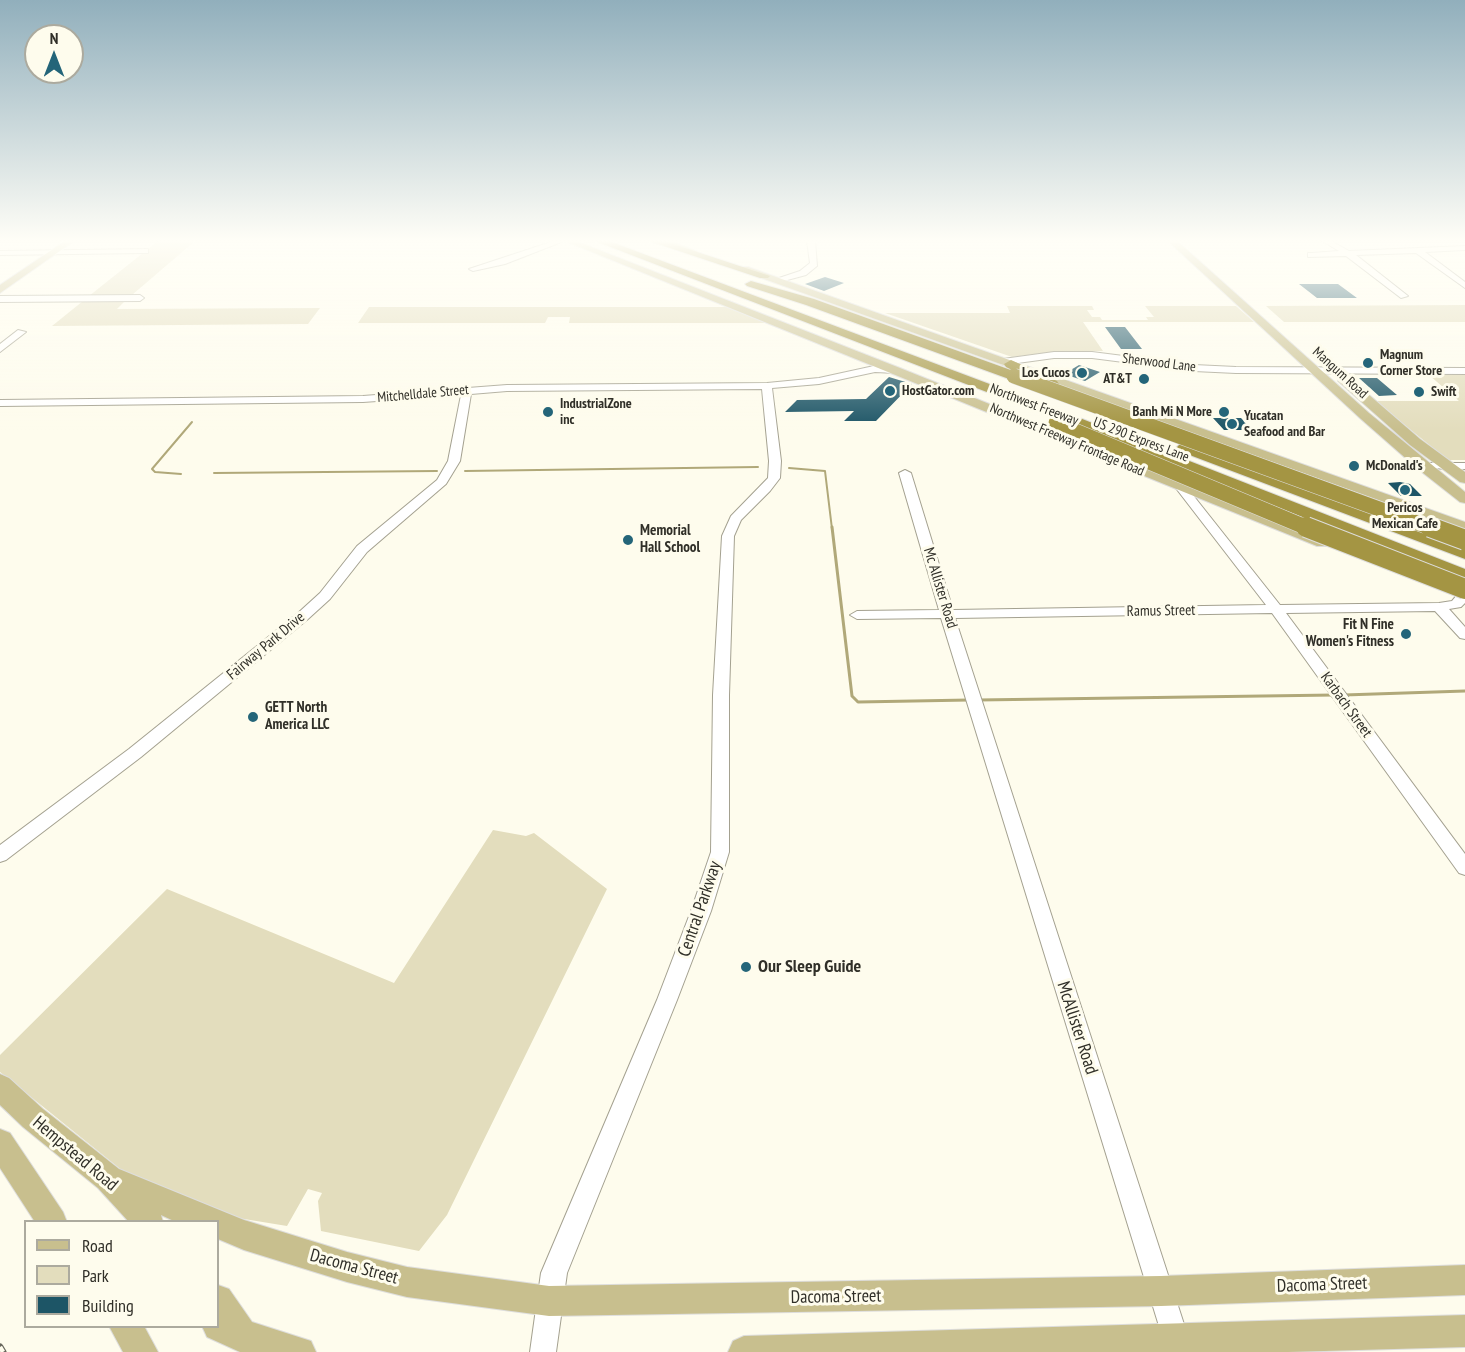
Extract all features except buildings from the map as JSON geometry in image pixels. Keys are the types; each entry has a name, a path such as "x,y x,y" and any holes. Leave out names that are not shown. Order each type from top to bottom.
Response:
{"highway":[{"path":"756,304 1056,423 1325,535 1464,596"},
{"name":"US 290 Express Lane","path":"781,304 1465,564"},
{"name":"Northwest Freeway","path":"784,304 1465,576"},
{"name":"Northwest Freeway","path":"788,304 1465,554"},
{"path":"813,304 1009,367 1465,540"},
{"path":"1009,367 1091,399 1463,528"},
{"path":"1091,399 1314,494 1334,505"},
{"path":"1034,426 1390,547"}],"main road":[{"name":"Northwest Freeway Frontage Road","path":"729,304 1181,487 1464,596"},
{"path":"841,304 1009,367 1038,375 1463,528"},
{"name":"Mangum Road","path":"1242,304 1365,416 1465,499"},
{"name":"Mangum Road","path":"1256,304 1385,416 1465,479"},
{"path":"1274,333 1289,333"},
{"path":"1365,416 1385,416"},
{"name":"Hempstead Road","path":"0,1088 33,1118 108,1178 148,1220"},
{"path":"0,1143 52,1220"},
{"path":"108,1178 210,1220"},
{"name":"Dacoma Street","path":"219,1224 244,1235 347,1267 407,1282 549,1301 1161,1291 1465,1280"},
{"path":"219,1302 238,1338 300,1352"},
{"path":"126,1328 142,1352"},
{"path":"744,1352 1178,1346 1465,1331"}],"street":[{"path":"0,349 21,332"},
{"name":"Sherwood Lane","path":"1009,367 1054,355 1092,355 1194,368 1236,370 1302,368 1316,371 1465,371"},
{"name":"Mitchelldale Street","path":"844,376 868,365 869,359"},
{"name":"Sherwood Lane","path":"1038,375 1036,365 1059,359 1088,359 1212,373 1308,374 1316,371"},
{"name":"Mitchelldale Street","path":"0,403 363,399 467,390 767,386 819,381 855,375 874,369 896,370"},
{"name":"Central Parkway","path":"543,1352 554,1273 668,1000 720,852 721,695 728,536 735,519 773,480 775,461 767,386"},
{"name":"Fairway Park Drive","path":"0,855 135,753 303,616 325,596 362,549 442,482 454,461 467,390"},
{"path":"1423,466 1465,466"},
{"name":"Mc Allister Road","path":"905,473 972,699"},
{"name":"Karbach Street","path":"1181,487 1276,609 1465,868"},
{"name":"Ramus Street","path":"857,615 1439,607 1456,604 1464,596"},
{"path":"1439,607 1465,635"},
{"name":"McAllister Road","path":"972,699 1178,1346"}],"green space":[{"path":"79,304 122,304 117,309 320,308 308,324 52,326"},
{"path":"1465,305 1465,322 1284,322 1266,306"},
{"path":"1007,306 1092,306 1094,310 1087,310 1092,317 1100,317 1102,320 1148,320 1146,317 1154,317 1145,306 1236,306 1254,322 1083,322 1103,351 1059,351 1012,357 885,313 1010,313"},
{"path":"369,307 727,307 767,323 569,323 570,317 548,317 545,323 358,323"},
{"path":"1429,375 1465,375 1465,460 1448,460 1375,401 1459,401"},
{"path":"493,830 526,836 534,833 607,889 447,1215 419,1251 321,1231 318,1201 322,1193 308,1189 287,1226 232,1217 124,1172 0,1072 0,1055 167,889 394,983"}],"waterway":[{"path":"181,474 155,472 152,469 192,422"},
{"path":"465,471 758,467"},
{"path":"789,468 825,471 832,529"},
{"path":"214,473 437,471"},
{"path":"832,527 852,696 858,702 969,700"},
{"path":"1344,695 1465,691"},
{"path":"978,700 1334,695"}],"railway":[{"path":"0,1347 3,1352"}],"place":[{"name":"Magnum Corner Store","path":"1368,363"},
{"name":"Los Cucos","path":"1082,373"},
{"name":"AT&T","path":"1144,379"},
{"name":"HostGator.com","path":"890,391"},
{"name":"Swift","path":"1419,392"},
{"name":"IndustrialZone inc","path":"548,412"},
{"name":"Banh Mi N More","path":"1224,412"},
{"name":"Yucatan Seafood and Bar","path":"1232,424"},
{"name":"McDonald's","path":"1354,466"},
{"name":"Pericos Mexican Cafe","path":"1405,490"},
{"name":"Memorial Hall School","path":"628,540"},
{"name":"Fit N Fine Women's Fitness","path":"1406,634"},
{"name":"GETT North America LLC","path":"253,717"},
{"name":"Our Sleep Guide","path":"746,967"}]}
